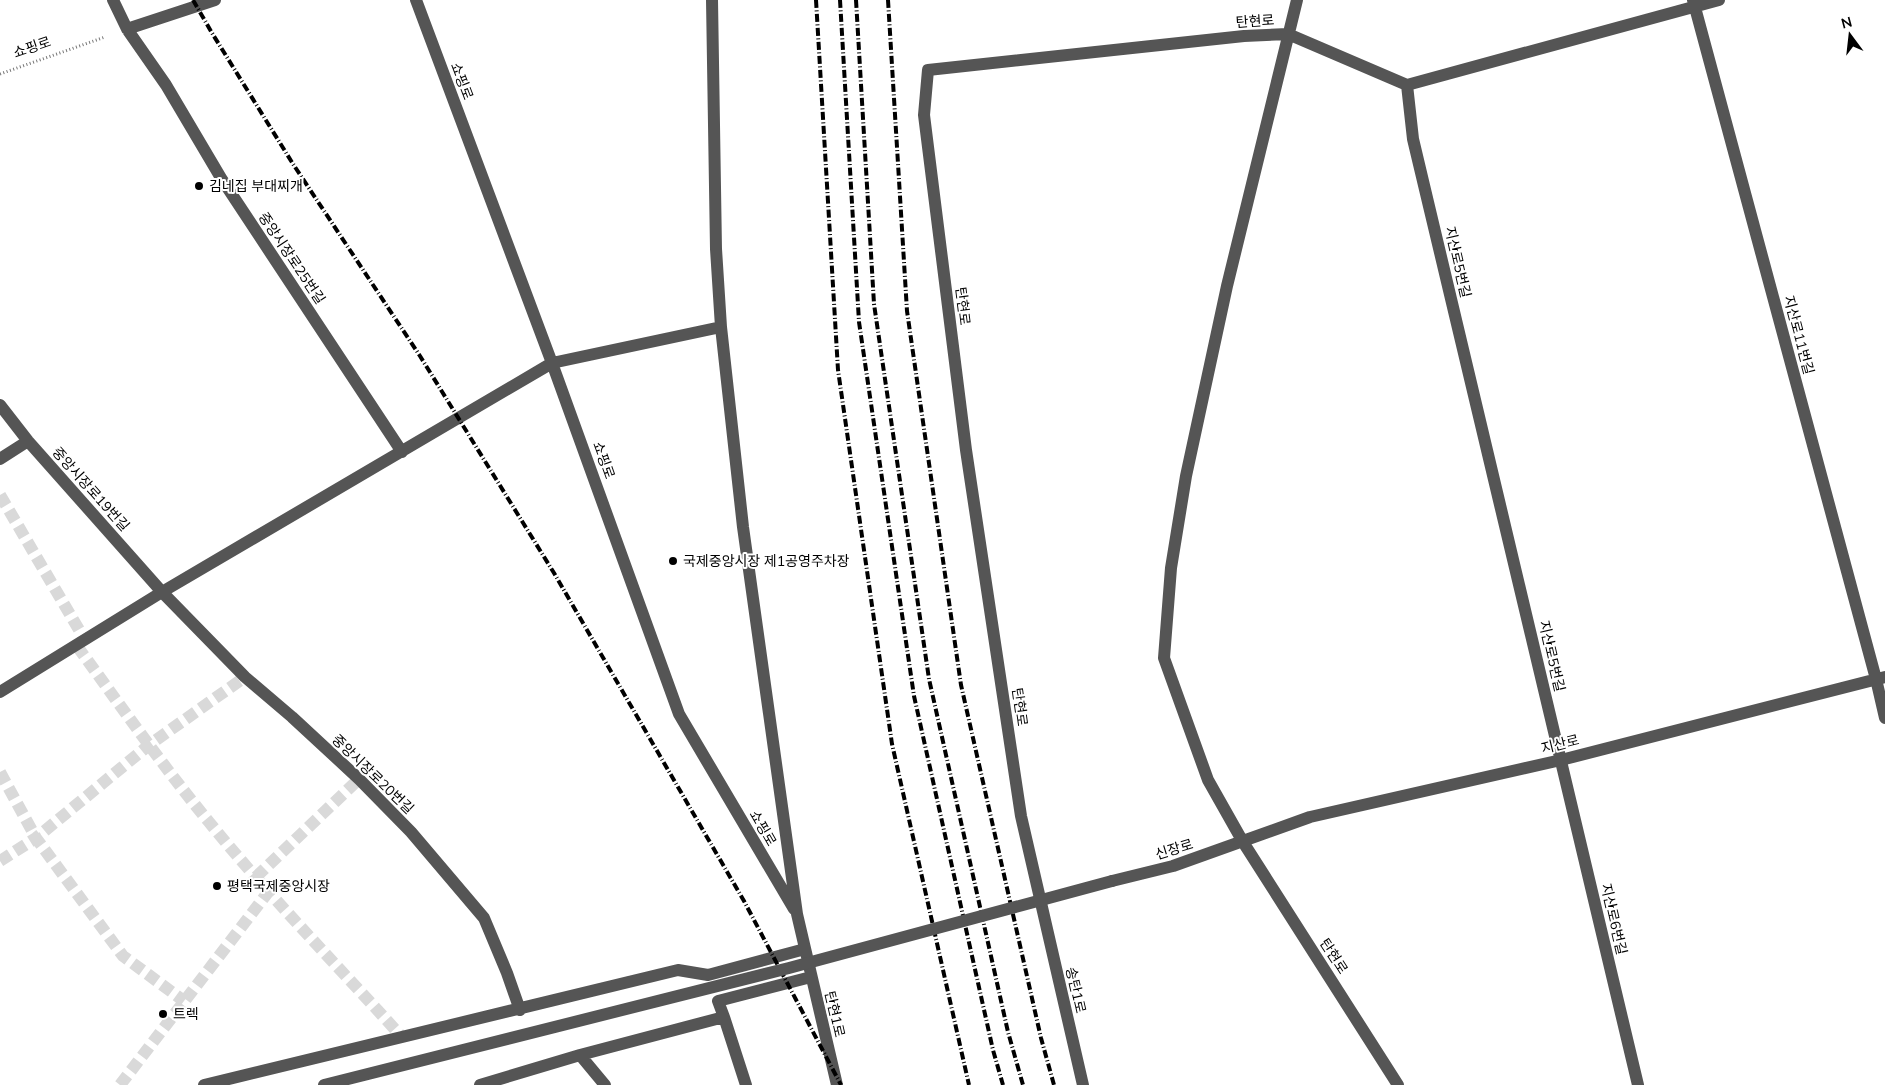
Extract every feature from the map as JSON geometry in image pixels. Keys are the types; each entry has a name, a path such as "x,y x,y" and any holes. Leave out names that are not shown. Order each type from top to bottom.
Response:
{"street":[{"name":"중앙시장로25번길","path":"113,0 127,30 166,85 221,178 402,452"},
{"path":"127,30 214,0"},
{"name":"쇼핑로","path":"416,0 552,363 679,714 797,914"},
{"name":"쇼핑로","path":"712,0 716,249 721,327 743,527 797,914 805,949"},
{"name":"탄현로","path":"1297,0 1228,286 1186,476 1171,568 1164,658 1208,780 1243,842 1398,1085"},
{"path":"1288,34 1407,85 1694,3 1719,0"},
{"name":"지산로11번길","path":"1694,3 1881,678 1885,718"},
{"name":"탄현로","path":"1040,902 1021,816 966,450 924,115 928,70 1244,36 1288,34"},
{"name":"지산로5번길","path":"1407,85 1413,139 1561,760"},
{"path":"0,692 162,592 552,363 721,327"},
{"name":"중앙시장로19번길","path":"0,405 28,441 162,592"},
{"path":"0,459 28,441"},
{"name":"중앙시장로20번길","path":"162,592 245,677 292,717 359,779 417,839 484,918 520,1010"},
{"name":"지산로","path":"1243,842 1310,817 1561,760 1881,678"},
{"name":"지산로6번길","path":"1561,760 1638,1085"},
{"name":"신장로","path":"324,1085 789,968 1173,866 1243,842"},
{"name":"송탄1로","path":"1040,902 1083,1085"},
{"path":"204,1085 401,1036 520,1010 678,970 708,975 805,949"},
{"name":"탄현1로","path":"805,949 837,1085"},
{"path":"746,1085 718,1001 811,977"},
{"path":"480,1085 494,1083 580,1055 724,1018"},
{"path":"580,1055 605,1085"}],"path":[{"name":"쇼핑로","path":"0,74 127,30"}],"tunnel":[{"path":"0,495 85,640"},
{"path":"77,646 175,779 232,850 279,904 401,1036"},
{"path":"0,861 36,838 149,745 245,677"},
{"path":"0,772 36,838 123,956 184,1001"},
{"path":"256,877 359,779"},
{"path":"120,1085 269,891"}],"railway":[{"path":"193,0 293,164 420,356 554,573 744,901 841,1085"},
{"path":"816,0 838,370 892,744 969,1085"},
{"path":"840,0 859,322 914,696 993,1050 1003,1085"},
{"path":"856,0 874,304 929,679 1008,1032 1023,1085"},
{"path":"888,0 907,311 961,685 1041,1038 1054,1085"}],"place":[{"name":"김네집 부대찌개","path":"199,186"},
{"name":"국제중앙시장 제1공영주차장","path":"673,561"},
{"name":"평택국제중앙시장","path":"217,886"},
{"name":"트렉","path":"163,1014"}]}
